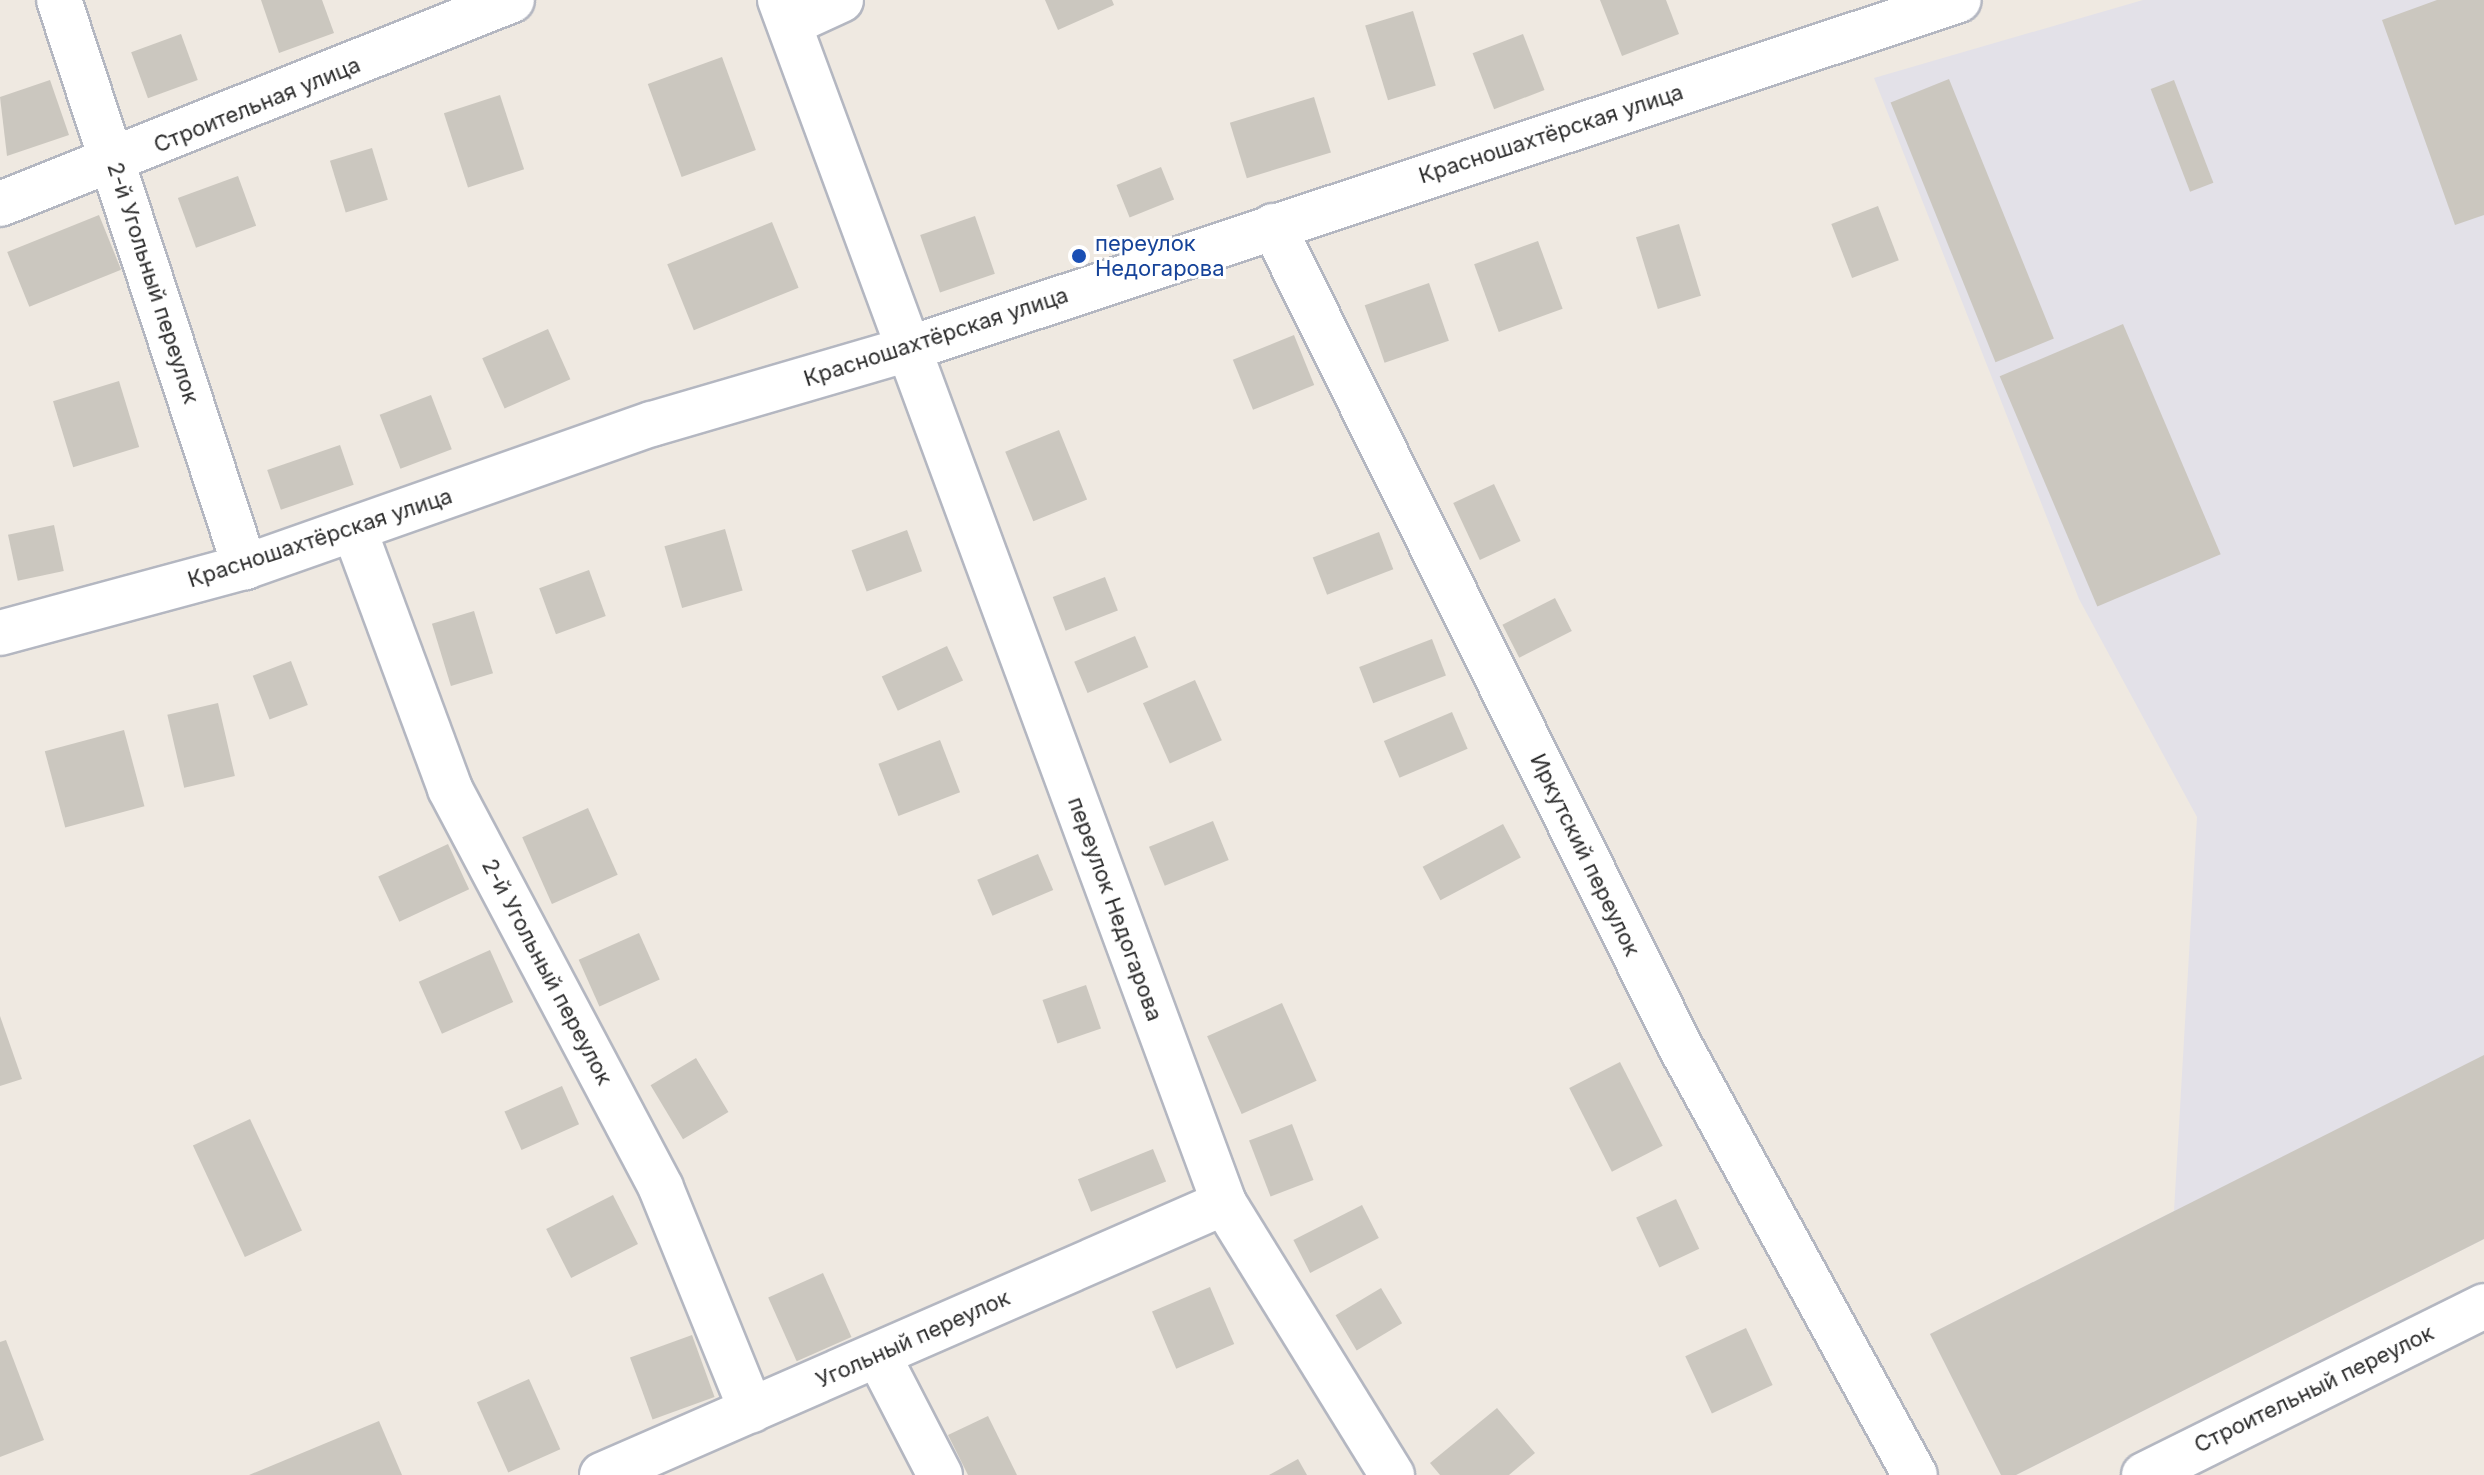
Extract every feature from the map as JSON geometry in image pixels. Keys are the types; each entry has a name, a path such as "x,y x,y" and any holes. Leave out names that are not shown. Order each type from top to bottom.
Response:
{"street":[{"name":"2-й Угольный переулок","path":"59,0 115,163 245,567"},
{"name":"Строительная улица","path":"0,204 115,163 512,0"},
{"path":"786,12 841,0"},
{"name":"Красношахтёрская улица","path":"0,633 245,567 652,424 908,349 1959,0"},
{"name":"переулок Недогарова","path":"786,12 1224,1203 1392,1475"},
{"name":"Иркутский переулок","path":"1273,226 1681,1048 1915,1475"},
{"name":"2-й Угольный переулок","path":"354,529 450,789 661,1188 751,1410"},
{"name":"Угольный переулок","path":"602,1475 1224,1203"},
{"name":"Строительный переулок","path":"2144,1475 2484,1306"},
{"path":"878,1355 940,1475"}],"shaded area":[{"path":"2143,0 2484,0 2484,1239 2016,1475 2001,1475 1930,1334 2174,1211 2197,817 2079,599 1874,78"}],"building":[{"path":"261,0 322,0 334,33 279,53"},
{"path":"1045,0 1112,0 1114,5 1058,30"},
{"path":"1600,0 1666,0 1679,34 1622,56"},
{"path":"2437,0 2484,0 2484,215 2455,225 2382,20"},
{"path":"1413,11 1436,86 1388,100 1365,26"},
{"path":"181,34 198,80 148,98 131,52"},
{"path":"1523,34 1545,90 1494,109 1473,53"},
{"path":"722,57 756,150 682,177 648,84"},
{"path":"1949,79 2054,339 1995,362 1891,103"},
{"path":"50,80 69,135 7,156 0,97"},
{"path":"2174,80 2213,183 2190,192 2151,89"},
{"path":"500,95 524,169 468,187 444,113"},
{"path":"1314,97 1331,152 1247,178 1230,123"},
{"path":"372,148 388,200 346,213 330,161"},
{"path":"1161,167 1174,199 1130,217 1116,185"},
{"path":"238,176 256,226 196,248 178,198"},
{"path":"1878,206 1899,260 1852,278 1831,224"},
{"path":"99,215 121,270 29,307 7,252"},
{"path":"975,216 995,274 940,293 920,235"},
{"path":"772,222 799,288 694,330 667,264"},
{"path":"1679,224 1701,296 1658,309 1636,237"},
{"path":"1538,241 1563,309 1499,332 1474,264"},
{"path":"1429,283 1449,341 1385,363 1365,305"},
{"path":"2123,324 2221,554 2097,606 2000,376"},
{"path":"548,329 570,379 505,409 482,358"},
{"path":"1294,335 1314,385 1253,410 1233,360"},
{"path":"119,381 139,447 73,467 53,401"},
{"path":"431,395 452,449 400,469 380,415"},
{"path":"1059,430 1087,500 1033,521 1005,452"},
{"path":"340,445 354,485 281,510 267,470"},
{"path":"1494,484 1521,541 1480,560 1453,503"},
{"path":"54,525 64,571 18,581 8,535"},
{"path":"725,529 743,591 682,608 664,546"},
{"path":"907,530 922,571 867,592 852,550"},
{"path":"1379,532 1393,569 1327,595 1313,557"},
{"path":"589,570 606,616 556,634 539,588"},
{"path":"1105,577 1118,611 1066,631 1053,597"},
{"path":"1555,598 1572,631 1519,658 1502,625"},
{"path":"474,611 493,673 451,686 432,624"},
{"path":"1135,636 1148,667 1088,693 1074,662"},
{"path":"1432,639 1446,675 1373,703 1359,667"},
{"path":"947,646 963,680 898,711 882,676"},
{"path":"291,661 308,705 270,720 253,676"},
{"path":"1195,680 1222,740 1170,763 1143,703"},
{"path":"218,703 235,776 184,788 167,715"},
{"path":"1452,712 1468,749 1400,778 1384,741"},
{"path":"124,730 144,806 65,828 45,751"},
{"path":"940,740 960,792 898,816 878,764"},
{"path":"588,808 618,875 552,904 522,837"},
{"path":"1213,821 1229,860 1165,886 1149,847"},
{"path":"1503,824 1521,858 1440,900 1423,867"},
{"path":"448,844 469,889 399,922 378,877"},
{"path":"1038,854 1053,890 992,916 977,880"},
{"path":"639,933 660,980 599,1006 579,960"},
{"path":"490,950 513,1002 442,1034 419,982"},
{"path":"1086,985 1101,1028 1057,1043 1043,1000"},
{"path":"1282,1003 1317,1081 1242,1114 1207,1036"},
{"path":"0,1016 22,1079 0,1086"},
{"path":"2484,1055 2484,1239 2016,1475 2001,1475 1930,1334"},
{"path":"696,1058 728,1112 683,1139 651,1085"},
{"path":"1620,1062 1663,1146 1612,1172 1569,1088"},
{"path":"562,1086 579,1124 522,1150 504,1112"},
{"path":"250,1119 302,1230 245,1257 193,1146"},
{"path":"1292,1124 1314,1180 1271,1196 1249,1140"},
{"path":"1153,1149 1166,1181 1091,1212 1078,1179"},
{"path":"613,1195 638,1244 571,1278 546,1229"},
{"path":"1676,1199 1699,1249 1659,1267 1636,1218"},
{"path":"1362,1205 1379,1238 1310,1273 1293,1240"},
{"path":"823,1273 851,1337 797,1361 768,1297"},
{"path":"1210,1287 1234,1344 1176,1369 1152,1312"},
{"path":"1381,1288 1402,1323 1357,1350 1336,1315"},
{"path":"1746,1328 1773,1385 1712,1413 1685,1356"},
{"path":"692,1335 715,1397 653,1420 630,1358"},
{"path":"6,1340 44,1440 0,1457 0,1342"},
{"path":"529,1379 560,1449 508,1473 477,1402"},
{"path":"1497,1408 1535,1453 1509,1475 1440,1475 1430,1463"},
{"path":"988,1416 1017,1475 968,1475 948,1435"},
{"path":"379,1421 402,1475 249,1475"},
{"path":"1298,1459 1307,1475 1269,1475"}],"place":[{"name":"переулок Недогарова","path":"1079,256"}]}
